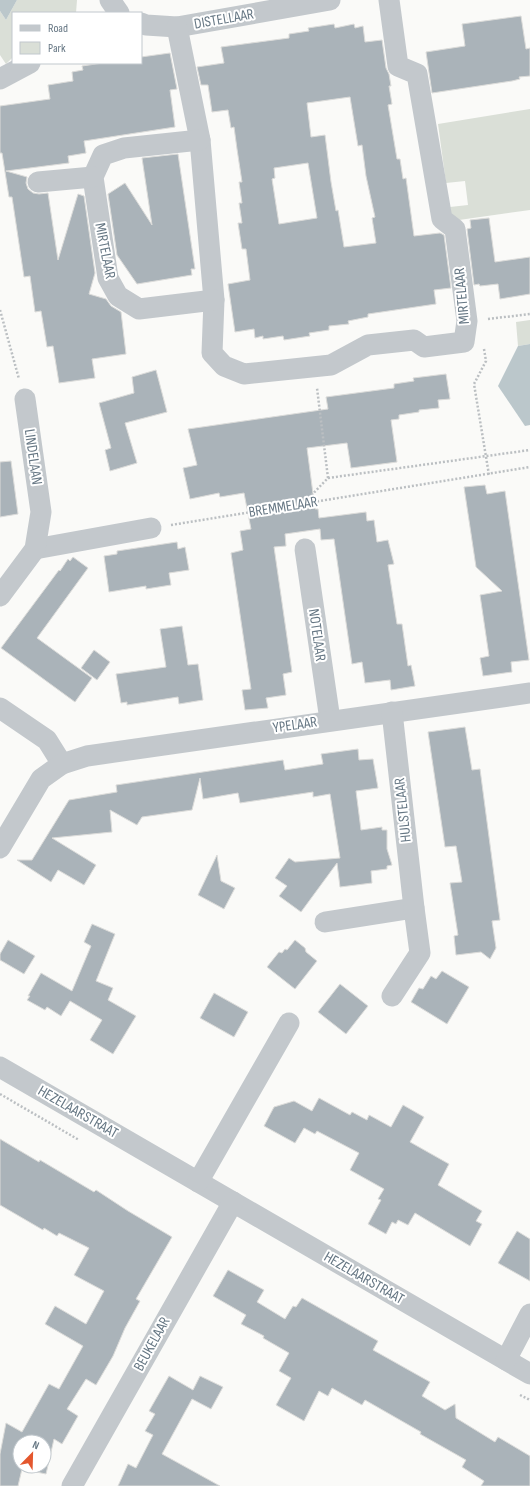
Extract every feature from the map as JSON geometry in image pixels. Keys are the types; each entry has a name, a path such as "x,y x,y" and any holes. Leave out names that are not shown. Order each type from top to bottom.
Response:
{"street":[{"path":"110,0 118,12"},
{"name":"DISTELLAAR","path":"142,23 146,25 177,27 290,4 330,0"},
{"name":"MIRTELAAR","path":"177,27 200,140 214,300 212,353 224,366 244,374 331,365 368,346 414,340 424,347 464,342 467,321 454,229 442,219 417,74 398,66 389,0"},
{"path":"1,76 28,64"},
{"path":"38,182 93,176 103,155 124,148 200,140"},
{"name":"MIRTELAAR","path":"93,176 108,278 118,296 139,309 214,300"},
{"name":"LINDELAAN","path":"0,596 35,549 41,512 25,399"},
{"path":"35,549 150,528"},
{"name":"NOTELAAR","path":"305,549 330,720"},
{"name":"YPELAAR","path":"0,848 41,779 62,764 87,756 330,720 530,693"},
{"path":"0,708 47,740 62,764"},
{"name":"HULSTELAAR","path":"392,712 420,953 392,996"},
{"path":"324,922 414,908"},
{"path":"198,1182 288,1023"},
{"name":"HEZELAARSTRAAT","path":"0,1067 530,1374"},
{"name":"BEUKELAAR","path":"72,1486 233,1202"},
{"path":"506,1360 530,1314"}],"path":[{"path":"0,310 25,399"},
{"path":"467,321 530,314"},
{"path":"484,348 486,361 474,384 489,475"},
{"path":"302,368 306,381 317,388 328,478"},
{"path":"302,504 328,478 530,450"},
{"name":"BREMMELAAR","path":"150,528 489,475 530,467"}],"green space":[{"path":"17,0 77,0 76,12 12,12 12,58 6,64 0,55 0,11 6,20"},
{"path":"530,109 530,210 452,221 450,207 468,205 465,181 446,183 438,124"},
{"path":"530,320 530,344 518,346 516,322"}],"shaded area":[{"path":"0,0 17,0 6,20 0,11"},
{"path":"530,344 530,425 525,426 498,386 518,346"}],"building":[{"path":"521,16 526,49 530,48 530,76 519,77 520,79 512,81 432,93 426,52 465,46 462,24"},
{"path":"334,24 335,28 354,24 355,28 363,26 365,42 382,40 386,68 389,74 391,86 389,86 392,104 388,105 397,159 400,159 403,179 406,178 414,236 440,233 444,235 451,288 434,290 436,304 368,314 368,317 348,321 349,324 329,326 329,330 309,333 310,336 284,340 283,336 263,339 263,336 255,338 254,329 235,332 228,284 250,280 246,249 242,249 238,223 242,223 239,203 242,203 239,182 242,182 234,127 231,128 228,110 212,112 208,85 201,85 197,67 224,63 221,47 289,38 289,34 309,31 308,28","holes":["350,97 358,146 362,145 366,176 375,217 372,218 376,243 344,247 338,210 336,211 331,182 325,135 311,137 307,103","308,163 317,218 279,224 272,179 275,178 274,168"]},
{"path":"170,53 177,89 170,90 175,127 84,141 86,153 68,156 69,163 6,171 27,177 26,183 28,189 33,193 48,193 58,260 78,194 84,196 95,273 89,294 106,299 111,306 121,312 126,354 92,359 95,378 59,383 53,346 47,347 41,311 35,312 30,276 24,277 12,197 9,197 2,153 0,153 0,106 50,99 48,85 73,81 72,72 83,70 82,66 96,64 142,64 142,57"},
{"path":"178,154 195,269 191,269 192,275 137,284 117,255 108,194 125,183 152,225 142,158"},
{"path":"489,218 495,262 530,257 530,294 500,299 498,284 480,286 479,284 474,285 467,229 471,228 470,220"},
{"path":"156,370 167,412 125,423 137,463 110,471 105,450 111,448 99,403 134,393 132,377"},
{"path":"446,374 450,399 438,400 439,408 419,410 419,412 399,415 399,419 391,420 397,462 351,468 347,443 307,448 315,509 318,509 319,518 366,512 367,521 374,520 377,542 388,540 394,564 388,565 397,624 402,624 408,666 411,665 415,686 391,690 390,680 365,683 362,662 352,664 334,539 321,540 320,529 285,534 286,546 274,547 292,672 283,674 286,695 266,698 268,708 245,710 242,690 251,689 231,553 243,550 240,531 251,529 244,493 220,497 219,493 190,499 183,468 197,465 188,429 328,409 326,397 394,388 394,384 414,381 413,378"},
{"path":"11,461 18,514 0,517 0,462"},
{"path":"485,485 487,494 505,491 529,660 511,662 512,672 483,676 480,658 489,656 480,595 502,591 476,567 464,487"},
{"path":"177,542 178,549 185,547 189,570 169,573 171,585 146,589 146,586 109,592 104,556 117,554 117,551"},
{"path":"73,557 88,568 37,638 92,678 75,702 1,648 59,570 60,571 68,559 70,561"},
{"path":"182,626 188,665 198,664 203,700 179,704 178,697 127,705 127,702 121,703 116,674 166,667 160,629"},
{"path":"94,650 110,662 97,680 81,668"},
{"path":"465,727 472,770 480,769 500,920 492,921 496,948 490,959 481,952 456,955 454,936 458,935 450,883 462,882 456,846 445,847 428,732"},
{"path":"358,749 359,760 373,759 378,788 356,791 361,830 382,827 382,830 387,830 387,849 392,865 387,866 387,869 371,871 372,883 340,887 337,863 301,912 279,896 287,886 275,878 289,858 295,862 340,858 330,794 313,797 313,792 240,803 238,793 203,799 200,778 192,810 142,817 137,825 110,810 112,832 52,838 96,865 84,885 58,870 51,882 17,860 32,860 69,800 117,792 116,785 283,760 285,770 323,764 321,754"},
{"path":"217,855 221,881 235,888 224,909 198,895"},
{"path":"92,924 115,934 96,981 113,988 108,1000 136,1016 113,1054 90,1040 102,1020 70,1001 61,1016 47,1007 45,1010 27,1000 41,973 72,991 91,946 84,942"},
{"path":"8,940 35,956 24,974 0,960 0,954"},
{"path":"295,940 317,961 295,989 267,967 279,952 282,953 285,949 287,950"},
{"path":"442,971 469,987 447,1024 411,1002 419,988 423,989 431,976 436,979"},
{"path":"340,984 368,1006 346,1034 318,1012"},
{"path":"214,993 248,1012 234,1037 200,1018"},
{"path":"319,1098 350,1115 352,1112 367,1120 369,1115 391,1127 403,1105 424,1117 410,1142 449,1164 438,1185 482,1211 476,1221 482,1224 470,1246 415,1213 408,1225 398,1220 396,1224 392,1222 386,1234 368,1224 381,1200 378,1199 384,1189 350,1170 359,1153 317,1131 315,1134 304,1128 295,1143 264,1126 274,1107 294,1101 312,1111"},
{"path":"0,1139 39,1162 40,1160 94,1192 96,1190 172,1237 136,1299 140,1301 125,1328 113,1356 96,1385 86,1379 67,1409 78,1416 62,1444 54,1439 52,1448 52,1434 12,1434 12,1474 21,1474 18,1486 0,1486 0,1454 6,1423 22,1432 49,1384 59,1389 83,1346 45,1324 55,1306 86,1324 104,1291 74,1275 89,1248 59,1233 57,1236 44,1228 43,1230 0,1205"},
{"path":"517,1231 530,1239 530,1281 498,1263"},
{"path":"228,1270 264,1290 257,1302 285,1319 293,1306 296,1307 302,1298 378,1341 373,1350 430,1382 422,1396 445,1410 455,1404 456,1418 495,1442 498,1437 530,1456 530,1486 481,1486 484,1481 462,1467 466,1460 365,1400 362,1405 332,1388 328,1396 319,1391 304,1421 276,1405 291,1378 279,1371 289,1353 263,1338 264,1336 241,1324 246,1315 213,1296"},
{"path":"169,1376 193,1390 200,1376 223,1387 211,1409 192,1399 162,1454 220,1486 118,1486 128,1464 136,1468 153,1435 145,1431 155,1414 149,1411"}]}
